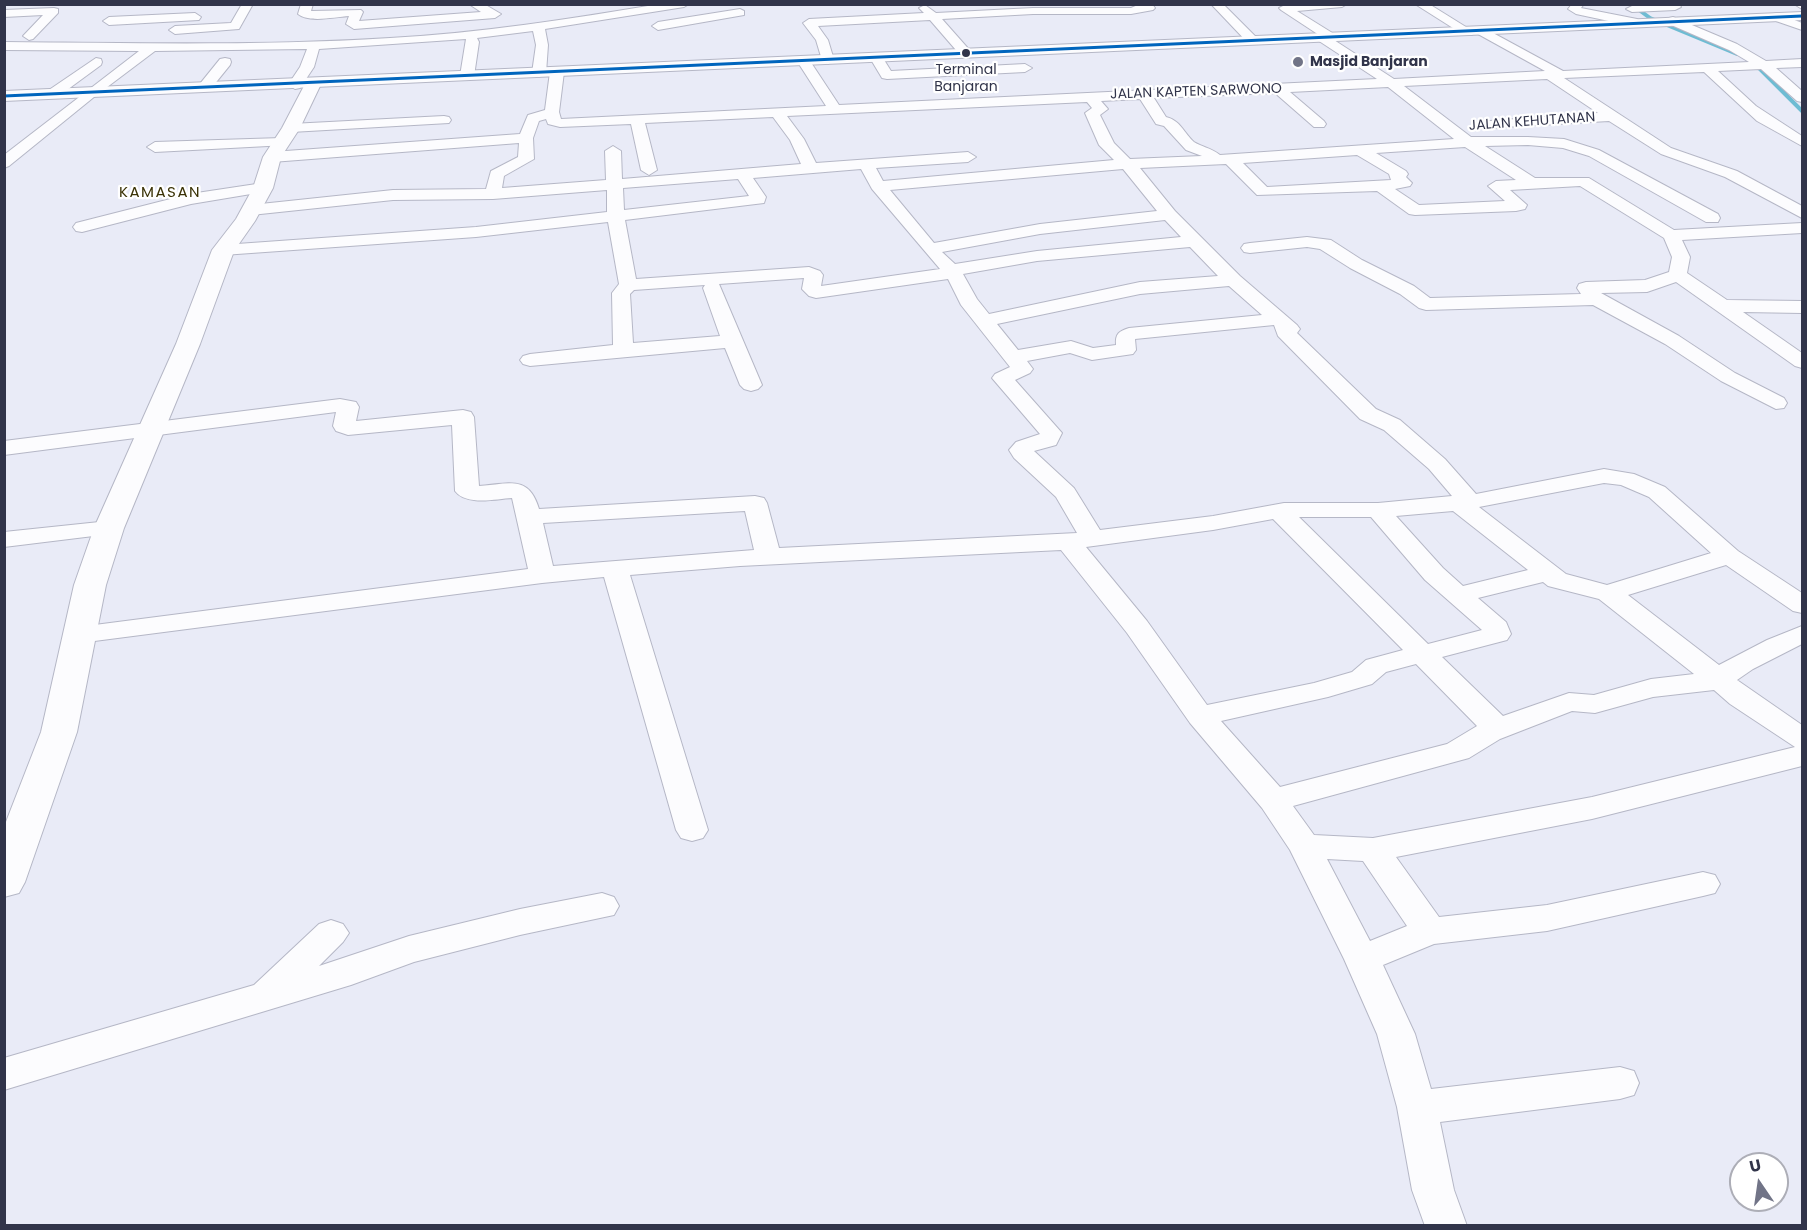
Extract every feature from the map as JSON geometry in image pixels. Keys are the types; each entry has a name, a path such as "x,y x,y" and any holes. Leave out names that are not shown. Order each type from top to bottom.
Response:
{"main road":[{"path":"4,96 1475,31 1672,14 1707,20 1803,16"},
{"path":"4,882 14,834 68,698 90,585 109,528 188,344 223,250 257,199 304,84"}],"street":[{"path":"4,36 32,37 57,6 27,7 23,6 24,4"},
{"path":"122,8 100,33 235,26 248,4"},
{"path":"307,4 306,14 417,9 430,14"},
{"path":"357,12 352,24 495,14 474,4"},
{"path":"4,45 314,46 470,36 544,27 684,4"},
{"path":"922,4 967,54"},
{"path":"828,60 822,40 809,24 867,31 933,16 1149,9 1146,4"},
{"path":"1216,4 1253,40"},
{"path":"1280,6 1342,4"},
{"path":"1420,4 1554,74 1666,152 1731,174 1803,216"},
{"path":"1579,4 1574,9 1577,11 1639,18"},
{"path":"1280,6 1391,83 1468,142 1532,183"},
{"path":"4,14 54,12"},
{"path":"642,29 740,13"},
{"path":"1672,14 1733,47 1803,98"},
{"path":"109,21 223,15 212,28"},
{"path":"1777,17 1803,27"},
{"path":"494,194 497,174 526,159 526,138 532,118 547,113 549,72 544,27"},
{"path":"867,31 886,75 1031,76"},
{"path":"467,76 473,42 470,36"},
{"path":"304,84 314,46"},
{"path":"4,163 89,94 152,47"},
{"path":"1011,52 1049,99"},
{"path":"803,61 836,111"},
{"path":"51,95 96,62"},
{"path":"204,88 225,62"},
{"name":"JALAN KAPTEN SARWONO","path":"547,113 557,123 643,120 1803,63"},
{"path":"1707,67 1750,110 1803,142"},
{"path":"1280,89 1319,124"},
{"path":"1144,94 1161,121 1170,122 1191,147 1204,150 1222,159 1263,192 1380,186 1404,182 1396,176 1400,174 1361,151"},
{"path":"1090,97 1101,109 1092,113 1107,145 1136,172 1192,241 1233,280 1290,328 1284,330 1285,332 1368,414 1392,425 1437,464 1464,503 1557,580 1608,593 1740,697 1803,739"},
{"name":"JALAN KEHUTANAN","path":"1449,128 1607,112"},
{"path":"778,114 797,139 811,168"},
{"path":"282,142 444,120"},
{"path":"643,120 649,170"},
{"path":"155,147 282,142 526,138"},
{"path":"4,145 31,140"},
{"path":"878,186 991,174 1125,164 1361,151 1468,142 1528,141 1564,144 1594,153 1712,218"},
{"path":"613,151 616,218 628,285"},
{"path":"81,227 190,199 494,194 968,157"},
{"path":"1380,186 1412,209 1516,206 1519,205 1497,186 1577,180 1589,171 1583,163 1608,162"},
{"path":"866,165 878,186 931,249 953,271 968,301 1024,371 1005,375 1002,378 1051,433 1048,440 1020,450 1066,493 1080,539 1137,627 1200,716 1273,800 1304,846 1362,958 1396,1034 1417,1107 1428,1171 1446,1226"},
{"path":"223,250 455,233 616,218 758,200 743,174"},
{"path":"1577,180 1671,235 1803,228"},
{"path":"455,233 458,194"},
{"path":"518,198 519,227"},
{"path":"931,249 1040,229 1169,215"},
{"path":"1671,235 1681,257 1678,275"},
{"path":"623,350 621,293 628,285 809,272 814,275 811,289 816,292 1037,256 1192,241"},
{"path":"1250,248 1307,242 1325,244 1356,264 1407,290 1426,304 1596,299"},
{"path":"1678,275 1647,286 1586,288 1596,299 1672,340 1728,377 1776,403"},
{"path":"1678,275 1803,362"},
{"path":"983,321 1140,288 1233,280"},
{"path":"712,288 751,385"},
{"path":"1723,306 1803,307"},
{"path":"1013,357 1071,347 1088,354 1126,350 1125,337 1129,334 1279,319"},
{"path":"530,360 732,341"},
{"path":"15,448 340,405 348,407 344,426 348,428 463,417 467,491 473,494 517,491 523,495 542,575"},
{"path":"79,635 542,575 769,557 1080,539 1214,523 1279,511 1377,510 1464,503 1604,476 1643,484 1657,492 1729,556 1803,605"},
{"path":"529,517 755,503 769,557"},
{"path":"1200,716 1318,692 1362,678 1376,666 1497,634 1496,628 1434,574 1377,510"},
{"path":"1279,511 1421,655 1498,729"},
{"path":"4,540 109,528"},
{"path":"1608,593 1729,556"},
{"path":"615,569 692,830"},
{"path":"1458,595 1490,585 1548,573"},
{"path":"1273,800 1458,751 1498,729 1569,702 1595,704 1651,688 1720,680 1727,676 1733,668 1803,634"},
{"path":"1304,846 1373,850 1592,808 1803,756"},
{"path":"1373,850 1430,932"},
{"path":"1362,958 1430,932 1547,918 1703,884"},
{"path":"4,1074 351,971 409,950 520,922 602,906"},
{"path":"266,995 331,933"},
{"path":"1417,1107 1620,1083"}],"waterway":[{"path":"1631,4 1650,18 1737,54"},
{"path":"1754,63 1802,111"}],"transit line":[{"path":"4,96 1802,16"}],"place":[{"name":"Terminal Banjaran","path":"966,53"},
{"name":"Masjid Banjaran","path":"1298,62"}],"district":[{"name":"KAMASAN","path":"160,193"}]}
